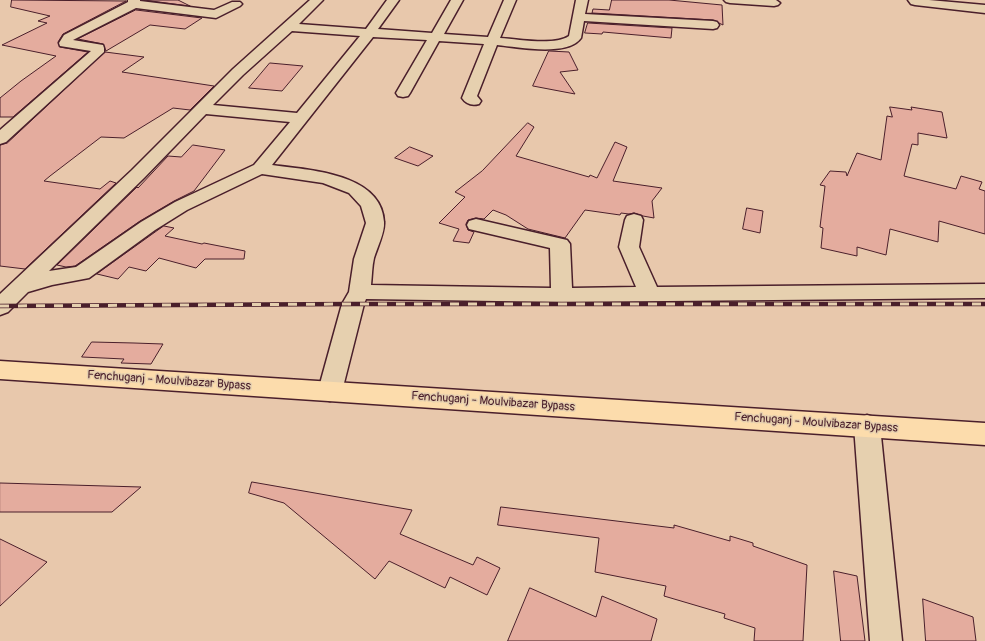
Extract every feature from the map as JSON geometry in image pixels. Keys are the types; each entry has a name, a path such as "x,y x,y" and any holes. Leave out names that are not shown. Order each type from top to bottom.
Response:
{"highway":[{"name":"Fenchuganj - Moulvibazar Bypass","path":"0,370 640,413 985,434"}],"street":[{"path":"0,307 138,174 238,72 317,0"},
{"path":"0,288 21,287 50,278 82,273 148,226 181,206 260,169 370,32 393,0"},
{"path":"403,93 457,0"},
{"path":"474,101 469,98 473,85 510,0"},
{"path":"289,27 493,41 566,44 575,38 582,0"},
{"path":"730,0 774,3"},
{"path":"914,0 915,2 985,9"},
{"path":"0,139 97,52 98,48 65,43 68,38 134,2 216,14 236,4"},
{"path":"578,17 713,25"},
{"path":"203,108 300,118"},
{"path":"260,169 326,178 355,189 370,204 375,223 364,259 360,292 353,304 330,391"},
{"path":"634,220 629,247 650,294"},
{"path":"476,225 560,244 562,295"},
{"path":"360,292 562,295 985,291"},
{"path":"866,426 886,641"}],"building":[{"path":"12,0 126,1 63,34 58,42 60,47 88,52 13,117 0,117 0,98 56,56 2,45 47,23 38,21 50,16 11,7"},
{"path":"144,0 178,0 190,6"},
{"path":"612,0 669,0 722,5 723,25 713,20 592,13 593,9 609,10"},
{"path":"136,10 202,18 185,29 150,25 106,51 103,44 78,39"},
{"path":"588,23 672,28 671,38 603,32 602,34 585,33"},
{"path":"549,51 569,52 578,70 560,72 575,94 533,86"},
{"path":"105,52 144,57 122,72 214,86 190,110 173,108 124,138 101,137 44,181 100,189 110,181 116,183 25,269 0,266 0,145 7,143"},
{"path":"270,63 303,66 282,91 249,88"},
{"path":"890,107 912,110 911,107 942,112 947,138 918,133 918,145 912,144 904,176 956,189 961,176 982,182 979,189 985,191 985,234 939,221 938,242 890,229 886,255 857,247 857,256 821,248 823,228 820,227 825,186 820,185 830,171 846,172 847,176 857,153 881,160 887,116 892,117"},
{"path":"528,123 534,127 516,156 589,177 590,175 597,178 615,142 627,147 613,181 662,188 652,201 654,218 634,213 621,213 620,215 585,210 565,238 528,229 506,215 493,210 484,219 476,218 468,220 466,224 468,230 474,232 469,243 453,241 459,229 439,223 465,197 455,192 482,171"},
{"path":"193,145 225,150 194,191 140,221 75,266 66,267 57,265 137,187 138,188 168,156 181,157"},
{"path":"410,147 433,156 418,166 395,158"},
{"path":"747,208 763,211 760,233 743,229"},
{"path":"164,226 174,228 165,236 245,251 244,259 205,259 196,268 159,258 146,271 129,267 118,279 97,274"},
{"path":"92,342 163,344 151,364 121,363 124,359 82,357"},
{"path":"252,482 412,510 400,534 473,565 477,557 500,568 487,595 450,577 445,588 389,561 375,579 284,503 249,493"},
{"path":"0,483 141,487 112,512 0,512"},
{"path":"501,507 674,528 674,525 730,541 730,536 753,543 753,546 807,565 803,641 754,641 755,628 724,618 725,614 664,596 666,586 595,572 599,538 498,525"},
{"path":"0,539 47,562 0,606"},
{"path":"834,571 857,576 865,641 841,641"},
{"path":"530,588 596,617 602,596 657,619 651,641 508,641"},
{"path":"923,599 973,617 976,641 926,641"}],"railway":[{"path":"0,306 353,304 985,304"}]}
